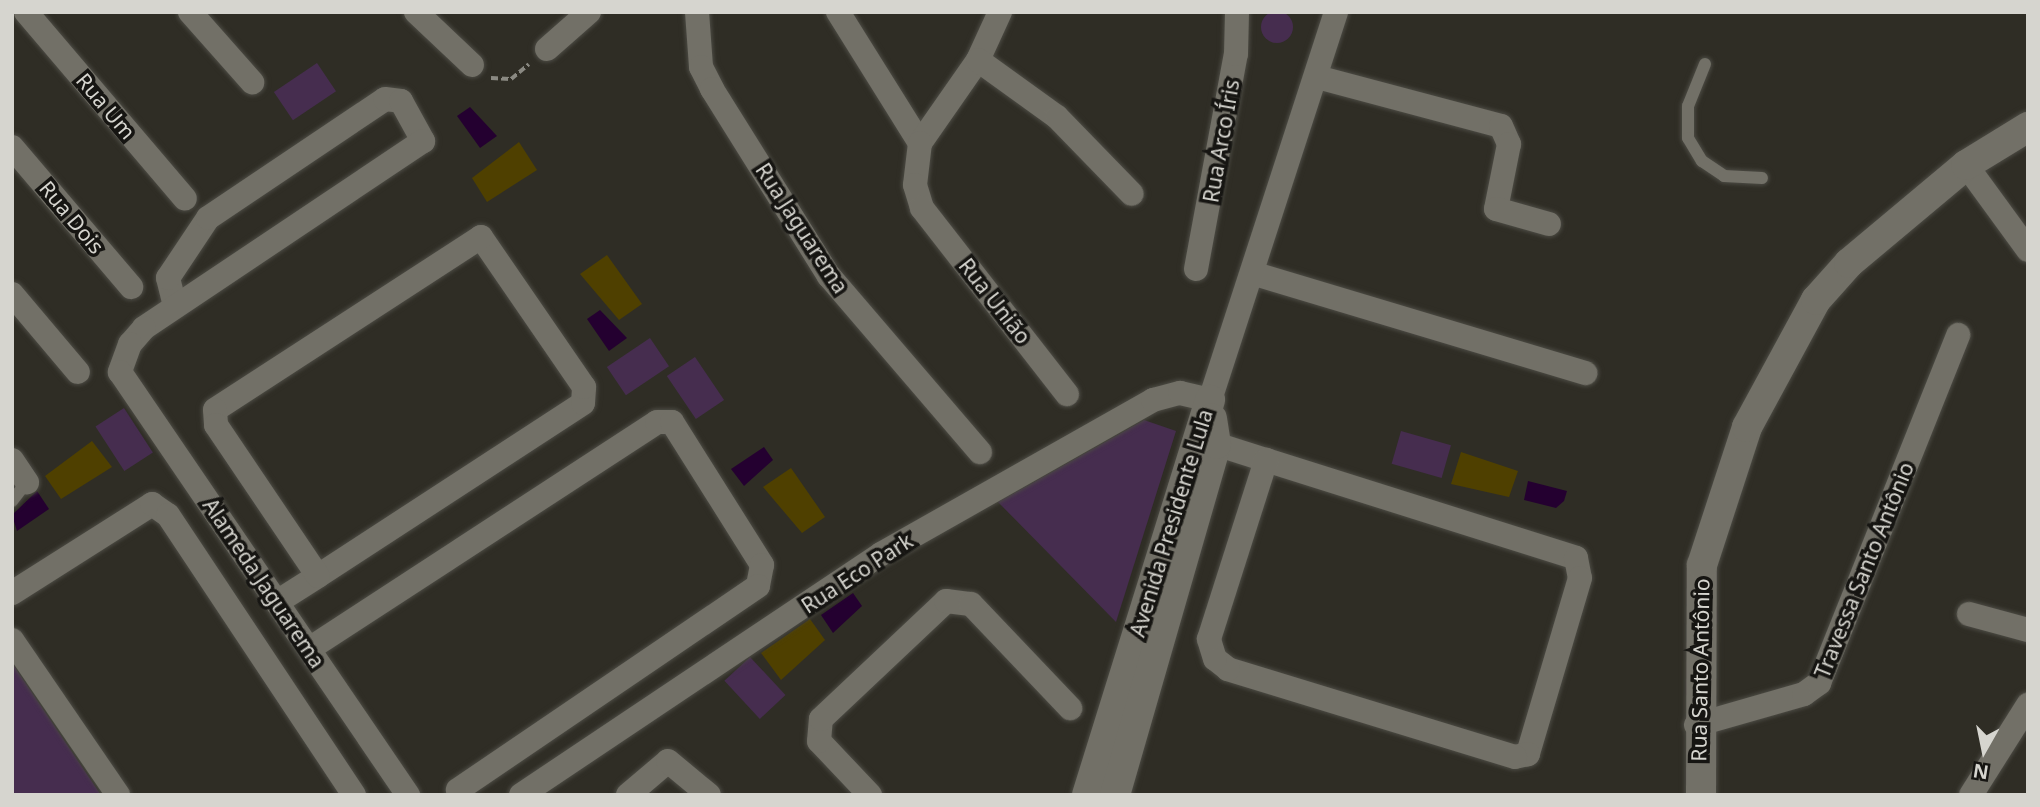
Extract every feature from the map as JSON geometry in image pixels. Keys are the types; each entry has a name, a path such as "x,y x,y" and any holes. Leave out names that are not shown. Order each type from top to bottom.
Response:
{"street":[{"name":"Rua Um","path":"26,12 185,199"},
{"path":"190,12 251,82"},
{"path":"416,12 472,65"},
{"path":"547,49 589,12"},
{"name":"Rua Jaguarema","path":"697,12 701,66 712,89 829,276 980,452"},
{"path":"838,12 920,143 978,60 1000,12"},
{"name":"Rua Arco Íris","path":"1196,268 1236,54 1237,12"},
{"path":"1210,400 1255,274 1336,12"},
{"path":"978,60 1057,117 1132,194"},
{"path":"1317,77 1501,126 1509,144 1496,209 1549,223"},
{"path":"386,99 401,101 424,133 423,141 176,306 168,278 208,218 386,99"},
{"name":"Rua Santo Antônio","path":"1700,795 1696,725 1702,565 1747,428 1816,300 1885,228 1966,164 2028,127"},
{"name":"Rua União","path":"920,143 915,185 922,208 1067,394"},
{"name":"Rua Dois","path":"12,147 131,287"},
{"path":"1966,164 2028,250"},
{"path":"277,602 318,576 583,403 584,387 481,237 215,411 216,425 318,576"},
{"path":"1255,274 1585,373"},
{"path":"12,294 78,372"},
{"name":"Alameda Jaguarema","path":"176,306 130,344 120,372 408,795"},
{"name":"Travessa Santo Antônio","path":"1696,725 1804,694 1819,683 1958,335"},
{"name":"Rua Eco Park","path":"521,795 881,554 1153,400 1180,393 1210,400"},
{"name":"Avenida Presidente Lula","path":"1115,795 1206,441 1210,400"},
{"path":"309,649 657,422 672,422 762,565 758,586 458,790"},
{"path":"1206,441 1576,558 1580,578 1528,754 1515,757 1228,669 1215,659 1209,639 1266,460"},
{"name":"Avenida Presidente Lula","path":"1087,795 1206,441"},
{"path":"12,460 20,492"},
{"path":"12,593 152,504 168,515 354,795"},
{"path":"870,795 819,741 821,719 946,601 971,604 1070,708"},
{"path":"1969,614 2028,630"},
{"path":"12,640 118,795"},
{"path":"1971,795 2028,705"},
{"path":"628,795 668,761 709,795"}],"lane":[{"path":"1705,64 1688,106 1688,138 1702,161 1724,176 1762,178"}],"path":[{"path":"472,65 505,81 547,49"}],"shaded area":[{"path":"1277,11 1288,16 1293,27 1288,38 1277,43 1266,38 1261,27 1266,16"},
{"path":"317,63 336,91 293,120 274,92"},
{"path":"470,107 497,136 480,148 457,116"},
{"path":"600,310 627,338 609,351 587,319"},
{"path":"650,338 669,366 626,395 607,367"},
{"path":"695,357 724,400 696,419 667,376"},
{"path":"124,408 153,452 124,471 95,427"},
{"path":"1144,420 1176,431 1116,622 998,502"},
{"path":"1401,431 1451,445 1442,478 1392,464"},
{"path":"764,447 773,460 744,486 731,469"},
{"path":"1528,481 1567,491 1564,501 1556,508 1524,500"},
{"path":"37,491 49,509 17,531 12,515"},
{"path":"853,593 862,606 833,633 821,615"},
{"path":"750,657 785,695 760,719 724,681"},
{"path":"12,663 101,795 12,795"}],"building":[{"path":"519,142 537,170 487,202 472,178"},
{"path":"607,255 642,304 619,320 580,274"},
{"path":"92,441 112,467 61,499 45,476"},
{"path":"1461,452 1518,471 1509,497 1451,484"},
{"path":"791,468 825,517 802,533 763,487"},
{"path":"810,619 825,640 781,680 761,653"}]}
